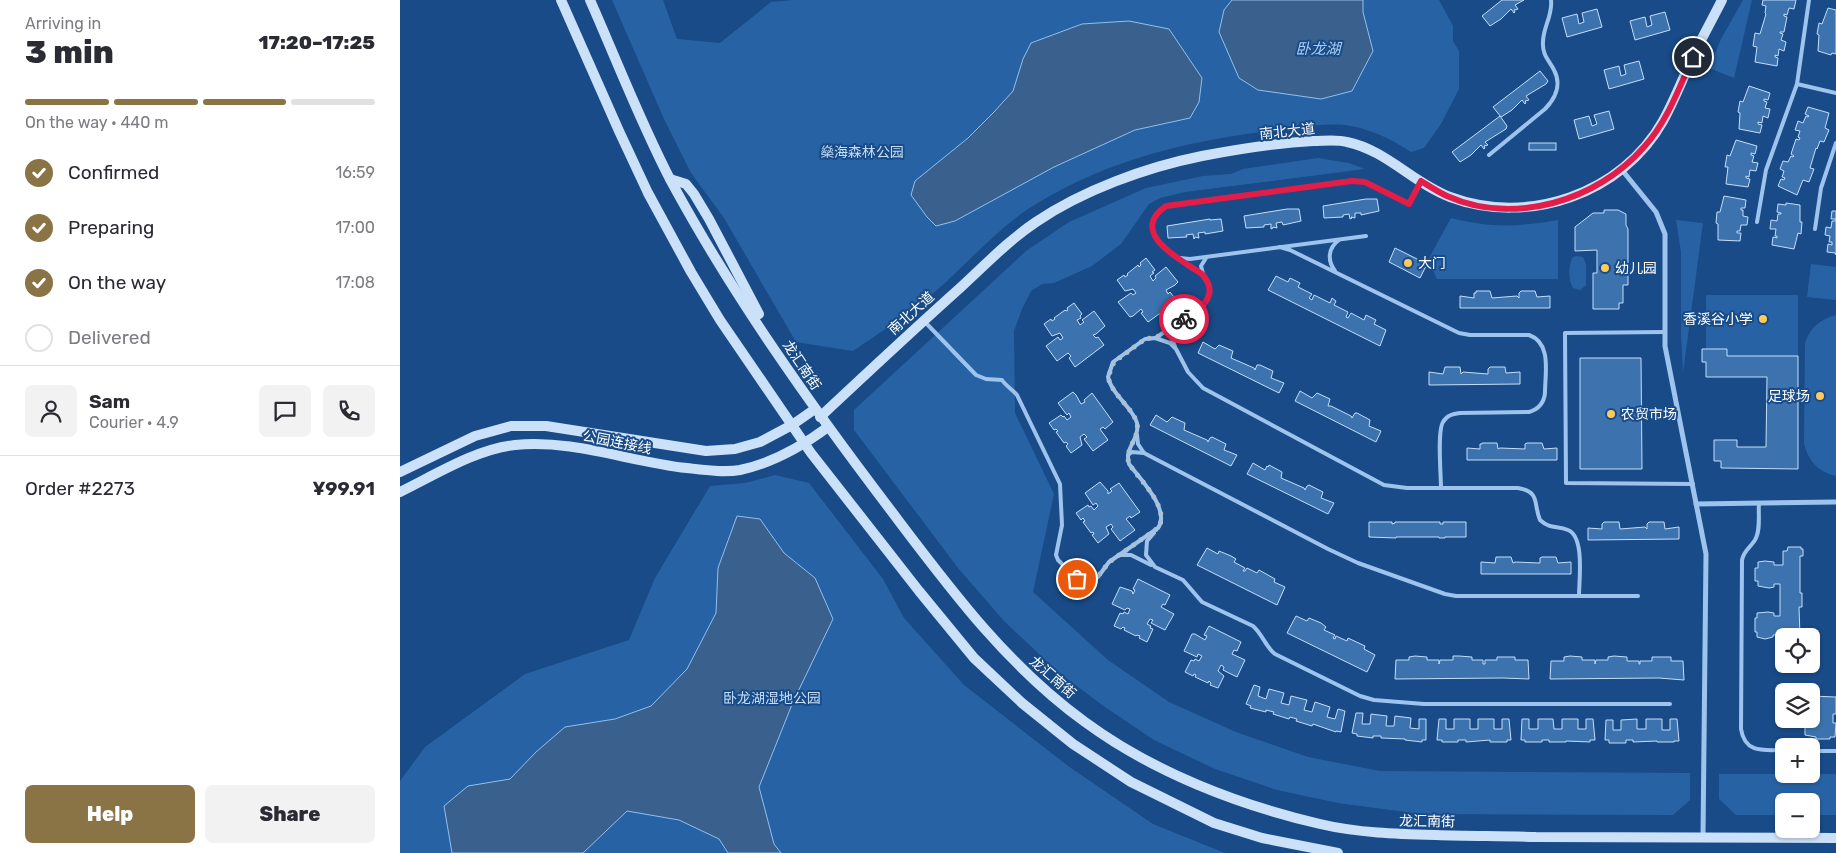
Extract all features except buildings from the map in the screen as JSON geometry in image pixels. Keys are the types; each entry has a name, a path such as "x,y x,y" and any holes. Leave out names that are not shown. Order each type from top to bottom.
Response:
{"main road":[{"path":"561,0 619,131 658,211 720,320 805,444 919,591 974,658 1022,703 1073,744 1131,782 1214,823 1262,838 1338,853"},
{"name":"龙汇南街","path":"590,0 670,179 716,260 817,413 943,579 998,645 1040,685 1085,722 1140,758 1222,795 1270,811 1325,825 1389,834 1836,838"},
{"name":"南北大道","path":"817,413 1006,246 1037,221 1104,186 1159,167 1201,157 1288,143 1345,141 1368,148 1448,196 1480,205 1513,208 1548,205 1577,196 1622,170 1645,146 1663,122 1722,0"},
{"path":"670,179 686,184 709,219 780,358"},
{"name":"公园连接线","path":"400,472 475,436 512,426 546,426 706,451 736,449 760,442 817,413"},
{"name":"公园连接线","path":"400,492 482,453 514,445 547,444 668,466 704,470 738,470 768,462 805,444 828,427"}],"street":[{"path":"1622,170 1656,212 1665,234 1665,332 1667,364 1693,484 1706,562 1703,837"},
{"path":"1696,504 1836,502"}],"lane":[{"path":"1489,155 1552,103 1555,96 1557,89 1556,76 1545,57 1542,46 1552,0"},
{"path":"1757,222 1766,170 1797,84 1809,0"},
{"path":"1797,84 1836,93"},
{"path":"1815,229 1821,188 1836,143"},
{"path":"1155,338 1204,305 1208,300 1210,290 1207,279 1202,274 1159,244 1152,226 1157,214 1166,206 1352,181 1365,182 1409,204 1421,181"},
{"path":"1178,258 1209,257 1366,236"},
{"path":"1336,272 1330,263 1329,257 1333,246 1341,239"},
{"path":"1280,247 1336,272 1459,333 1470,335 1529,336 1535,337 1543,345 1546,355 1546,393 1539,408 1529,412 1460,413 1453,414 1444,421 1441,432 1441,488"},
{"path":"1202,274 1202,262 1209,257"},
{"path":"924,320 976,375 986,379 1002,380 1005,385 1017,394 1060,484 1062,525 1056,555 1060,564 1079,581 1090,582 1095,580 1116,556 1158,528"},
{"path":"1176,325 1172,338 1176,349 1188,372 1203,388 1376,481 1398,488 1518,488 1531,492 1535,497 1537,514 1540,520 1550,527 1568,529 1577,537 1579,550 1579,596"},
{"path":"1665,332 1565,333 1566,483 1693,484"},
{"path":"1144,453 1138,444 1136,420 1113,390 1108,377 1114,362 1145,339 1155,338 1165,341 1176,349"},
{"path":"1137,434 1129,446 1127,456 1129,464 1161,510 1162,519 1146,547 1148,559 1155,567"},
{"path":"1127,456 1132,452 1144,453 1328,549 1358,563 1445,594 1456,596 1638,596"},
{"path":"1759,503 1758,532 1755,540 1743,553 1742,560 1742,729 1745,742 1755,749 1775,750"},
{"path":"1116,556 1131,555 1183,580 1202,602 1253,626 1258,631 1265,645 1275,654 1367,698 1424,704 1670,704"},
{"path":"1820,750 1836,751"}],"green space":[{"name":"燊海森林公园","path":"612,0 663,0 677,39 720,43 771,2 794,0 1439,0 1453,26 1453,41 1459,51 1459,89 1441,124 1424,148 1411,152 1371,131 1345,125 1317,125 1208,140 1149,155 1091,175 1021,214 994,236 930,296 853,351 796,342 724,218 691,173 664,119"},
{"path":"1743,0 1752,0 1734,78 1709,68 1721,39"},
{"path":"1318,158 1349,163 1365,169 1185,192 1160,198 1149,204 1121,244 1092,266 1054,283 1042,284 1031,291 1014,331 1015,413 1054,494 1033,592 1108,660 1169,702 1236,732 1308,757 1380,771 1690,773 1690,800 1673,815 1420,814 1338,803 1277,790 1215,769 1154,740 1102,705 1057,671 1004,621 958,568 854,430 854,410 1026,251 1069,222 1146,188 1203,176 1231,174 1243,169"},
{"path":"1451,218 1491,225 1530,224 1558,220 1558,279 1437,279 1428,260"},
{"path":"1676,220 1703,223 1683,373 1681,252"},
{"path":"1576,256 1583,257 1586,264 1586,285 1580,290 1573,288 1569,277 1571,260"},
{"path":"1811,264 1836,267 1836,300 1807,297"},
{"path":"1706,295 1798,295 1798,356 1727,356 1726,349 1706,349"},
{"name":"足球场","path":"1836,315 1836,476 1824,472 1815,465 1808,455 1804,443 1805,343 1816,325"},
{"name":"卧龙湖湿地公园","path":"775,475 809,483 883,579 904,618 964,685 1068,766 1153,824 1225,853 400,853 400,781 425,747 525,674 629,640 655,578 710,486 745,483"},
{"path":"1719,774 1775,774 1775,783 1820,783 1820,774 1836,774 1836,815 1820,815 1820,793 1775,793 1775,815 1736,815 1719,799"}],"water":[{"name":"卧龙湖","path":"1232,0 1363,0 1363,12 1373,51 1352,91 1321,99 1258,90 1239,78 1219,32 1224,10"},
{"path":"1129,21 1169,29 1202,78 1199,102 1190,118 1135,130 1054,167 955,221 936,226 911,195 915,181 968,138 1013,91 1023,59 1031,43 1082,24"},
{"path":"737,516 760,519 784,553 815,578 833,619 793,702 759,787 774,844 781,853 728,853 719,839 679,820 627,811 583,853 452,853 444,806 468,786 510,779 536,752 565,727 615,719 651,706 687,669 716,613 718,568"}],"way so far":[{"path":"1077,579 1085,583 1095,580 1109,562 1161,524 1161,510 1129,464 1127,458 1129,446 1137,434 1136,420 1109,384 1108,377 1114,362 1145,339 1160,336 1184,319"}],"place":[{"name":"大门","path":"1408,263"},
{"name":"幼儿园","path":"1605,268"},
{"name":"香溪谷小学","path":"1763,319"},
{"name":"足球场","path":"1820,396"},
{"name":"农贸市场","path":"1611,414"}],"route":[{"path":"1184,319 1204,305 1208,300 1210,290 1207,279 1202,274 1164,248 1155,238 1152,226 1154,220 1157,214 1166,206 1352,181 1365,182 1409,204 1421,181 1448,196 1480,205 1513,208 1548,205 1577,196 1604,182 1622,170 1634,158 1663,122 1693,57"}]}
